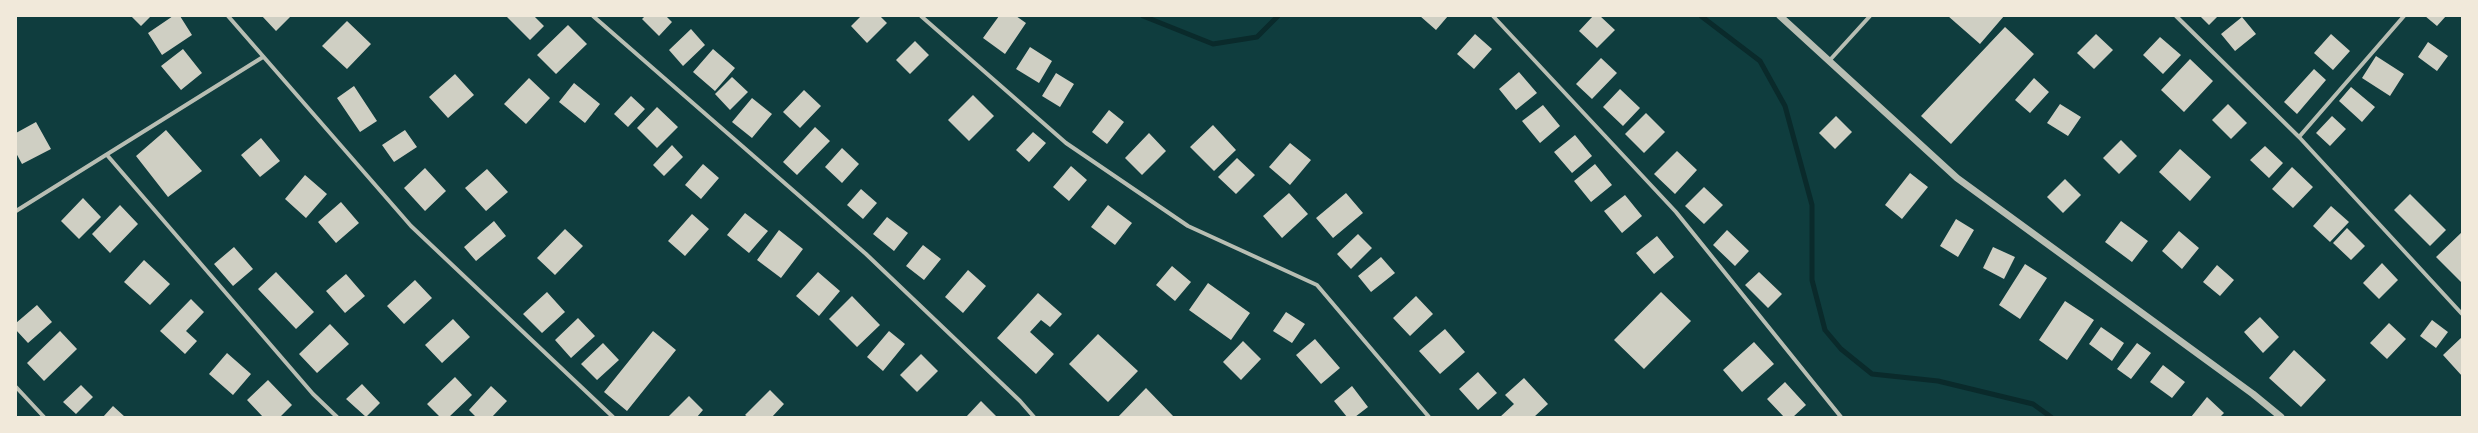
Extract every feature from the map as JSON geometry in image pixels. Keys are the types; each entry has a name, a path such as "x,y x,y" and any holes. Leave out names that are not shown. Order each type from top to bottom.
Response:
{"street":[{"path":"228,16 411,226 613,417"},
{"path":"594,16 866,254 1020,401 1034,417"},
{"path":"921,16 1072,147 1188,226 1317,285 1428,417"},
{"path":"1493,16 1676,212 1841,417"},
{"path":"1780,16 1957,178 2253,394 2281,417"},
{"path":"1829,61 1870,16"},
{"path":"2176,16 2299,136 2462,314"},
{"path":"2299,136 2404,16"},
{"path":"16,211 263,57"},
{"path":"106,155 314,394 337,417"},
{"path":"16,388 44,417"}],"building":[{"path":"131,16 151,16 141,26"},
{"path":"173,16 180,16 192,35 162,55 148,33"},
{"path":"262,16 291,16 276,31"},
{"path":"506,16 534,16 544,26 530,40"},
{"path":"645,16 666,16 672,22 659,36 642,19"},
{"path":"861,16 880,16 887,23 867,43 851,26"},
{"path":"999,16 1016,16 1026,23 1005,54 983,38"},
{"path":"1420,16 1448,16 1436,30"},
{"path":"1593,16 1600,16 1615,30 1597,48 1579,31"},
{"path":"1948,16 2004,16 1980,44"},
{"path":"2200,16 2218,16 2209,25"},
{"path":"2425,16 2446,16 2437,26"},
{"path":"2242,17 2256,34 2235,51 2221,34"},
{"path":"347,21 371,44 347,69 322,46"},
{"path":"568,25 587,44 556,74 537,55"},
{"path":"2005,27 2034,54 1951,144 1921,116"},
{"path":"691,29 705,45 683,66 669,50"},
{"path":"1475,34 1492,49 1474,69 1457,54"},
{"path":"2096,34 2113,50 2094,69 2077,53"},
{"path":"2331,34 2350,51 2333,70 2314,53"},
{"path":"2160,37 2181,55 2163,74 2143,55"},
{"path":"915,41 929,55 910,74 896,60"},
{"path":"2428,42 2448,56 2437,71 2418,57"},
{"path":"1030,47 1052,61 1039,83 1016,69"},
{"path":"183,49 202,73 181,90 161,66"},
{"path":"713,49 735,68 715,91 693,72"},
{"path":"2376,56 2404,74 2390,96 2362,78"},
{"path":"1601,58 1617,73 1592,99 1576,84"},
{"path":"2190,59 2213,81 2184,112 2161,90"},
{"path":"2314,69 2326,80 2297,114 2284,102"},
{"path":"1519,72 1537,93 1516,110 1499,89"},
{"path":"1056,73 1074,84 1060,107 1042,96"},
{"path":"455,74 474,95 448,118 429,97"},
{"path":"732,77 748,92 730,110 715,94"},
{"path":"529,78 550,98 526,124 504,104"},
{"path":"2034,78 2049,92 2030,113 2015,100"},
{"path":"574,83 600,104 585,123 559,102"},
{"path":"354,86 377,121 360,132 337,98"},
{"path":"2351,87 2375,107 2362,122 2339,101"},
{"path":"1620,89 1640,108 1623,126 1603,107"},
{"path":"804,90 821,106 800,128 783,112"},
{"path":"973,95 994,116 969,141 948,120"},
{"path":"631,96 645,109 628,127 614,114"},
{"path":"752,98 772,114 752,138 732,122"},
{"path":"2060,104 2081,117 2068,136 2047,123"},
{"path":"2228,104 2247,123 2231,139 2212,120"},
{"path":"1543,105 1560,126 1540,143 1522,121"},
{"path":"657,107 678,127 657,148 637,128"},
{"path":"1109,110 1124,122 1107,144 1092,132"},
{"path":"1646,113 1665,132 1644,153 1625,134"},
{"path":"1836,116 1852,132 1835,149 1819,133"},
{"path":"2332,116 2346,129 2330,146 2316,133"},
{"path":"36,122 51,149 22,164 16,153 16,133"},
{"path":"1213,125 1236,150 1214,171 1190,147"},
{"path":"815,127 830,141 797,175 783,162"},
{"path":"166,130 202,171 168,197 136,156"},
{"path":"405,130 417,147 394,162 382,145"},
{"path":"1033,132 1046,143 1029,162 1016,150"},
{"path":"1149,133 1166,151 1142,175 1125,158"},
{"path":"1575,135 1592,156 1572,173 1554,152"},
{"path":"261,138 280,161 260,177 241,155"},
{"path":"2121,140 2137,156 2119,174 2103,158"},
{"path":"1290,143 1311,160 1290,185 1269,167"},
{"path":"672,145 683,157 664,176 653,165"},
{"path":"2265,146 2283,163 2269,178 2250,160"},
{"path":"842,148 859,164 842,183 825,167"},
{"path":"2180,149 2211,177 2190,201 2159,172"},
{"path":"1677,151 1697,170 1675,194 1654,174"},
{"path":"1237,158 1255,175 1236,194 1218,177"},
{"path":"703,164 719,178 701,199 685,185"},
{"path":"1595,164 1612,185 1591,202 1574,181"},
{"path":"1071,166 1087,180 1069,201 1053,187"},
{"path":"2292,167 2313,187 2293,208 2272,189"},
{"path":"425,168 446,191 425,211 404,188"},
{"path":"487,169 508,192 486,211 465,188"},
{"path":"1910,173 1928,187 1902,219 1885,205"},
{"path":"305,175 327,194 306,218 285,199"},
{"path":"2065,179 2081,195 2063,213 2047,197"},
{"path":"1704,187 1723,205 1704,224 1685,206"},
{"path":"861,189 877,203 863,219 847,205"},
{"path":"1289,193 1308,214 1282,238 1263,216"},
{"path":"1346,193 1363,213 1333,238 1316,218"},
{"path":"2410,194 2446,230 2430,246 2394,210"},
{"path":"1625,195 1642,216 1622,233 1604,211"},
{"path":"83,198 101,217 79,239 61,221"},
{"path":"341,202 359,223 336,243 318,222"},
{"path":"120,205 138,224 110,253 92,234"},
{"path":"1108,205 1132,223 1115,245 1091,227"},
{"path":"2331,206 2349,222 2330,242 2313,226"},
{"path":"745,213 768,231 749,253 727,235"},
{"path":"692,214 709,229 685,256 668,241"},
{"path":"887,217 908,233 894,251 873,234"},
{"path":"1956,219 1974,230 1958,257 1940,246"},
{"path":"494,221 506,236 476,261 464,247"},
{"path":"2121,221 2148,241 2132,262 2105,242"},
{"path":"2347,228 2365,246 2351,260 2333,243"},
{"path":"565,229 583,246 555,275 537,258"},
{"path":"779,230 803,249 781,278 757,260"},
{"path":"1727,230 1749,251 1735,266 1713,245"},
{"path":"2179,231 2199,248 2182,269 2162,251"},
{"path":"2462,232 2462,283 2436,257"},
{"path":"1358,234 1372,248 1351,269 1337,254"},
{"path":"1657,236 1674,257 1654,274 1636,253"},
{"path":"923,245 941,259 924,280 906,266"},
{"path":"234,247 253,269 233,286 214,264"},
{"path":"1993,247 2015,257 2004,279 1983,268"},
{"path":"1381,257 1395,273 1371,292 1358,276"},
{"path":"144,260 170,284 150,305 124,282"},
{"path":"2382,263 2398,280 2379,299 2363,283"},
{"path":"2025,264 2047,278 2020,319 1999,305"},
{"path":"2217,265 2234,280 2220,296 2203,282"},
{"path":"1172,266 1191,282 1175,301 1156,285"},
{"path":"968,270 986,286 963,313 945,297"},
{"path":"276,272 314,312 296,329 258,289"},
{"path":"818,272 840,291 819,316 796,296"},
{"path":"1759,272 1782,294 1768,308 1745,285"},
{"path":"346,274 365,296 345,313 326,291"},
{"path":"415,280 432,298 404,324 387,306"},
{"path":"1208,283 1250,313 1231,340 1189,310"},
{"path":"547,292 565,312 542,333 523,314"},
{"path":"1661,292 1691,321 1644,369 1614,340"},
{"path":"1038,293 1062,314 1050,327 1041,320 1030,332 1054,354 1036,374 997,338"},
{"path":"852,296 880,325 857,347 829,319"},
{"path":"1416,296 1433,314 1410,336 1393,318"},
{"path":"191,299 204,312 186,331 197,341 185,354 160,331"},
{"path":"2065,301 2094,320 2067,360 2039,340"},
{"path":"37,305 52,322 28,343 16,330 16,323"},
{"path":"1286,312 1305,324 1292,343 1273,331"},
{"path":"2260,317 2279,337 2263,353 2244,332"},
{"path":"578,318 595,336 571,358 555,340"},
{"path":"453,319 470,337 442,363 425,345"},
{"path":"2432,320 2448,332 2436,348 2420,336"},
{"path":"2389,323 2406,339 2387,359 2370,343"},
{"path":"330,324 349,344 317,373 299,354"},
{"path":"2101,327 2124,343 2112,361 2089,344"},
{"path":"1445,329 1465,352 1440,374 1419,351"},
{"path":"60,331 77,349 44,381 27,363"},
{"path":"653,331 676,350 627,411 604,392"},
{"path":"889,331 905,344 883,371 867,357"},
{"path":"1098,334 1138,371 1108,402 1069,364"},
{"path":"2462,337 2462,376 2443,355"},
{"path":"1315,339 1340,368 1321,384 1296,355"},
{"path":"1243,341 1261,359 1241,380 1223,362"},
{"path":"1754,342 1774,364 1742,392 1723,370"},
{"path":"603,343 619,360 597,380 581,364"},
{"path":"2137,343 2151,353 2131,379 2117,369"},
{"path":"2294,350 2326,380 2301,407 2269,378"},
{"path":"227,353 251,374 233,395 209,374"},
{"path":"921,354 938,371 917,392 900,375"},
{"path":"2163,365 2185,382 2172,398 2150,382"},
{"path":"1478,372 1497,393 1478,410 1459,389"},
{"path":"455,377 472,395 449,417 440,417 427,404"},
{"path":"1524,378 1548,404 1534,417 1500,417 1514,404 1505,395"},
{"path":"268,380 292,405 280,417 263,417 247,400"},
{"path":"1785,382 1806,405 1793,417 1784,417 1767,399"},
{"path":"362,384 380,403 366,417 346,399"},
{"path":"81,385 93,397 76,414 63,402"},
{"path":"491,386 507,401 492,417 476,417 469,410"},
{"path":"1352,386 1368,407 1355,417 1347,417 1334,401"},
{"path":"1146,388 1174,417 1118,417"},
{"path":"770,390 784,404 772,417 748,417 745,415"},
{"path":"689,396 703,410 697,417 668,417"},
{"path":"2207,397 2224,413 2220,417 2191,417"},
{"path":"981,401 997,417 966,417"},
{"path":"113,406 125,417 103,417"}],"waterway":[{"path":"1143,16 1213,44 1257,37 1278,16"},
{"path":"1701,16 1760,61 1785,106 1812,205 1812,280 1825,330 1841,349 1872,374 1938,381 2033,404 2051,417"}]}
